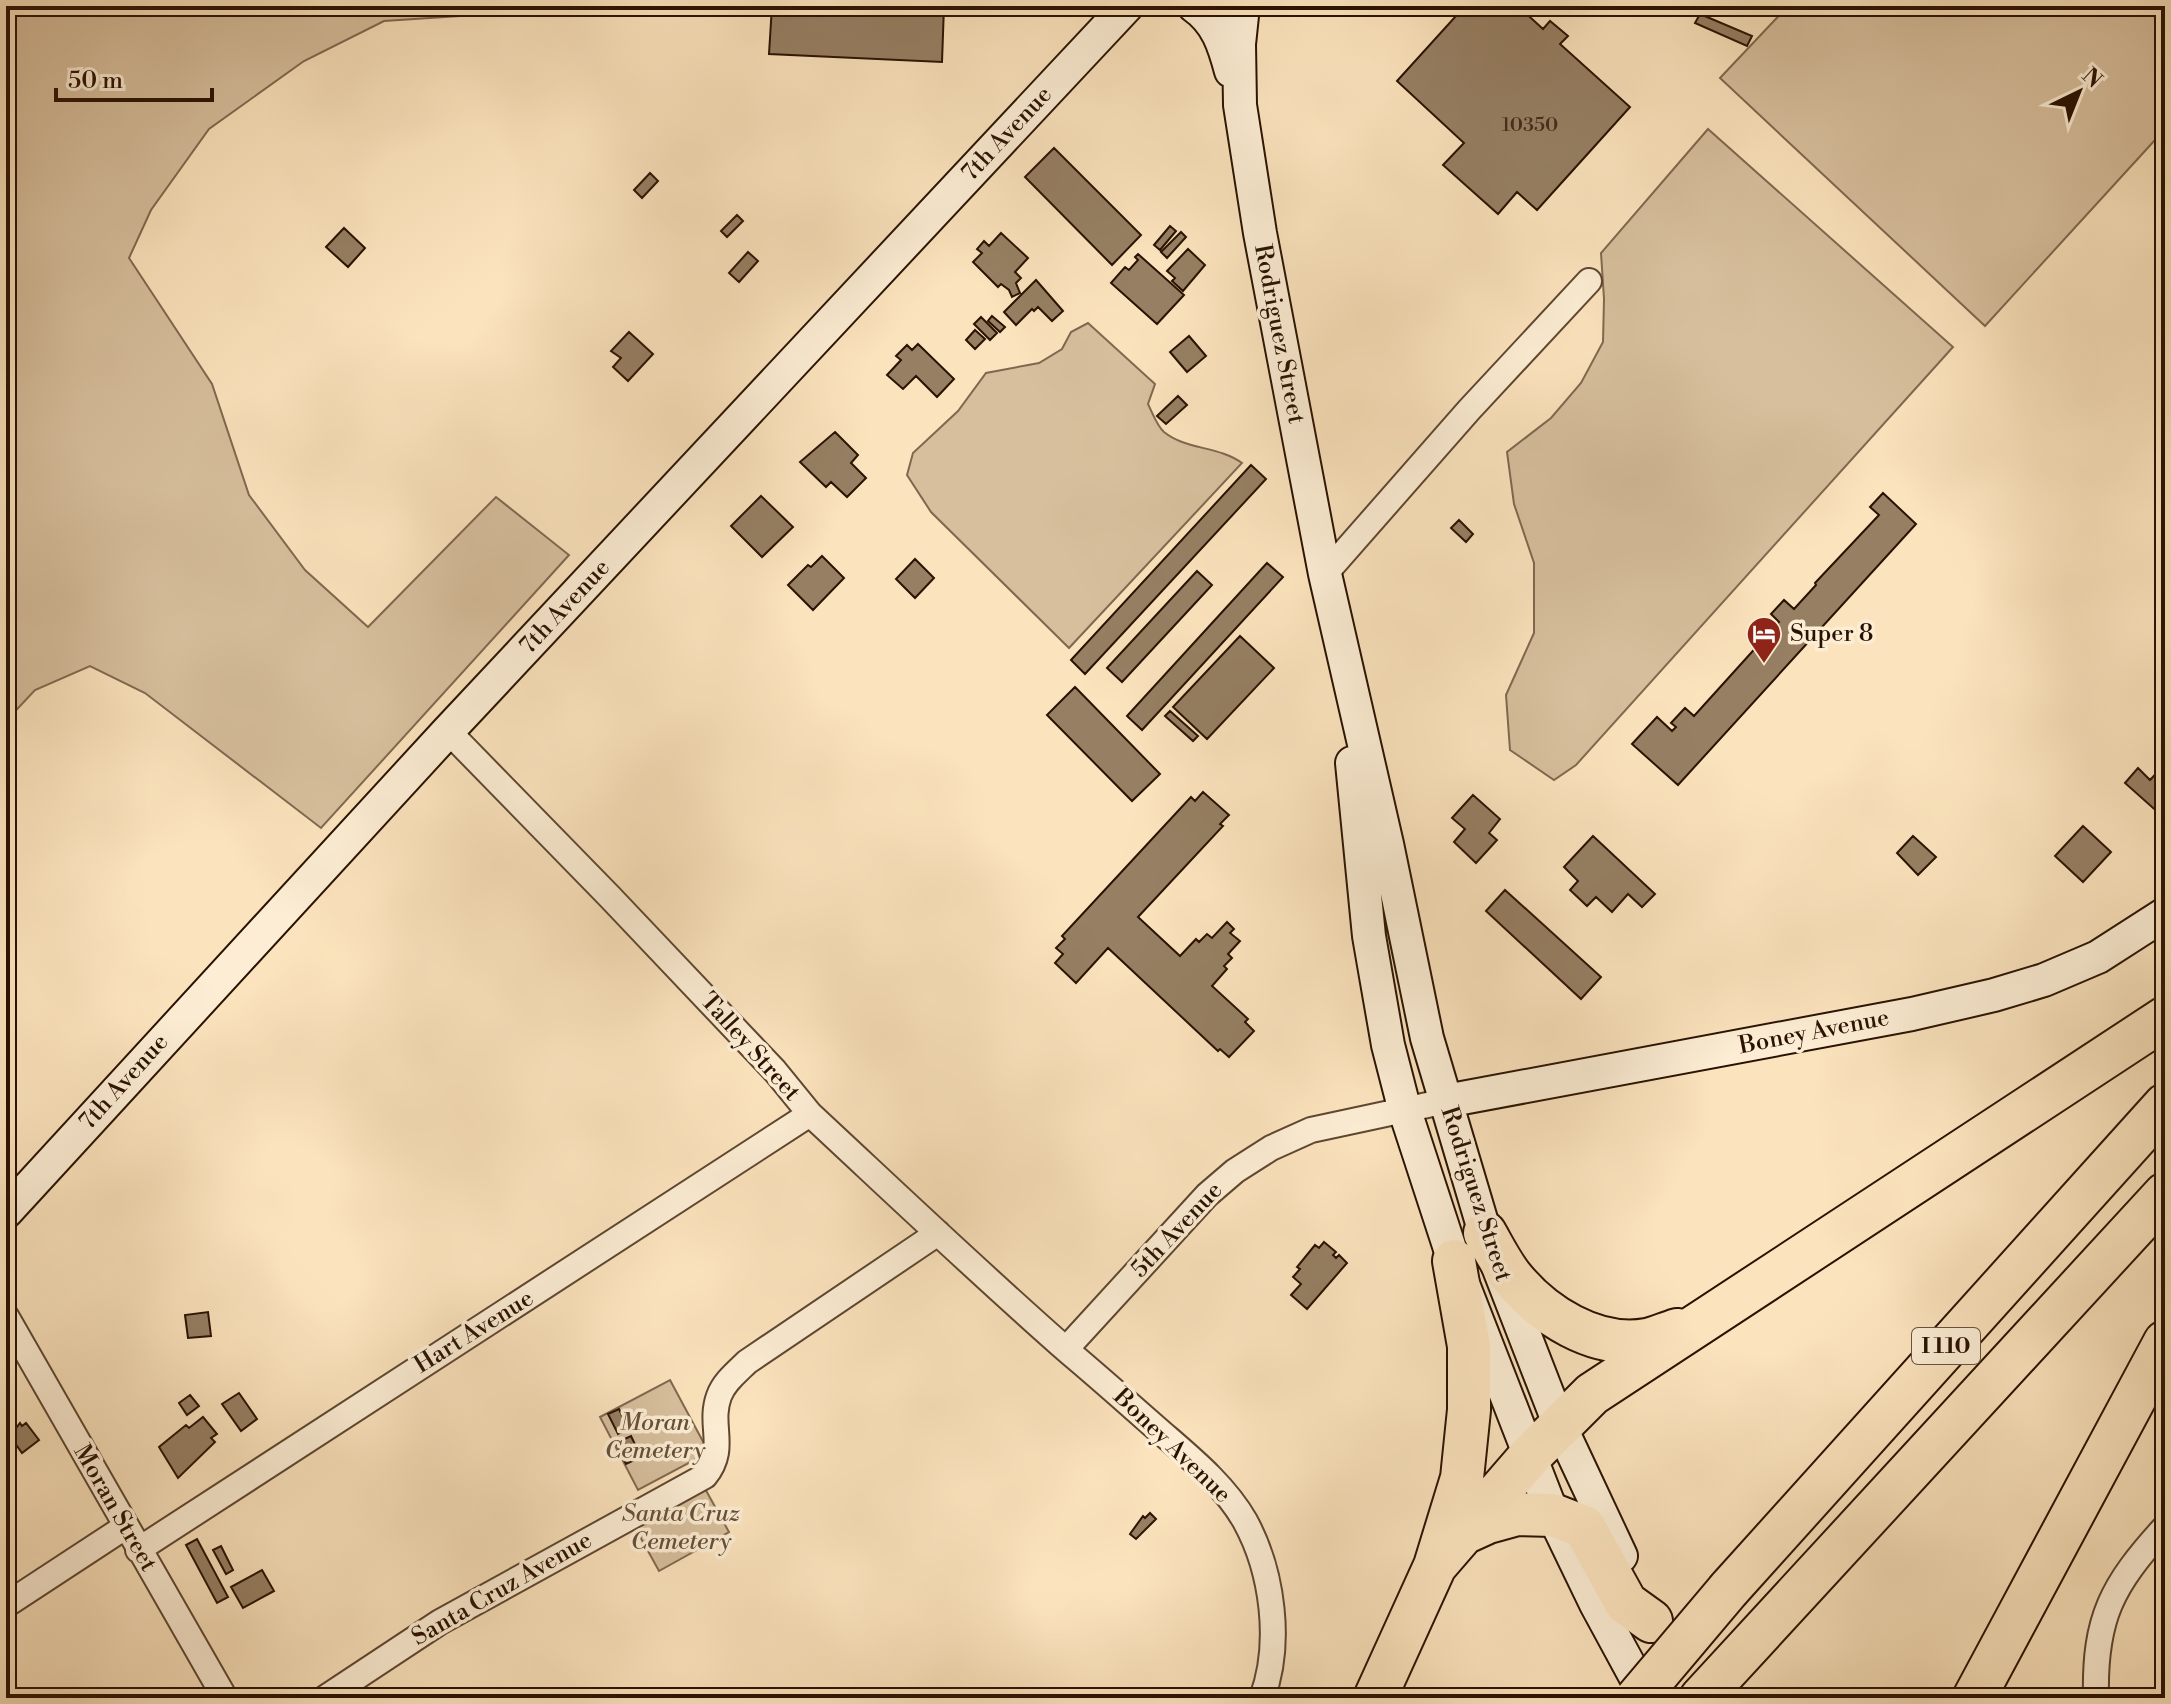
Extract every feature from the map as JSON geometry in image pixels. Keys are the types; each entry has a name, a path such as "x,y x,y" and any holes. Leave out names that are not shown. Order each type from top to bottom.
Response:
{"highway":[{"path":"1435,1566 1531,1455 1592,1394 2165,1018"},
{"name":"I 110","path":"1637,1698 1729,1589 2165,1105"},
{"name":"I 110","path":"1701,1698 2165,1194"},
{"path":"1485,1233 1509,1274 1539,1307 1566,1324 1595,1336 1624,1341 1647,1340 1705,1322"},
{"path":"1375,1698 1435,1566 1462,1478 1469,1410 1469,1346 1454,1261"},
{"path":"1974,1698 2165,1342"},
{"path":"1466,1532 1517,1514 1553,1515 1584,1527 1626,1603 1651,1621"}],"main road":[{"name":"7th Avenue","path":"6,1212 448,731 1127,6"},
{"path":"1194,6 1219,33 1240,105"},
{"name":"Rodriguez Street","path":"1243,6 1239,44 1240,105 1263,248 1325,574 1387,844 1427,1038 1485,1233 1560,1426 1651,1621 1694,1698"},
{"name":"Rodriguez Street","path":"1344,660 1369,936 1388,1045 1405,1111 1454,1261 1553,1515 1596,1604 1647,1698"},
{"name":"Boney Avenue","path":"1446,1101 1899,1016 1994,995 2044,980 2098,957 2165,914"}],"street":[{"path":"1325,574 1469,410 1589,281"},
{"name":"Talley Street","path":"448,731 775,1071 810,1114 1066,1349"},
{"name":"5th Avenue","path":"1066,1349 1207,1195 1235,1171 1271,1148 1311,1130 1446,1101"},
{"name":"Hart Avenue","path":"138,1550 810,1114"},
{"name":"Santa Cruz Avenue","path":"325,1698 440,1622 705,1476 714,1465 717,1453 714,1413 719,1394 731,1377 747,1362 938,1233"},
{"name":"Moran Street","path":"6,1316 225,1698"},
{"name":"Boney Avenue","path":"1066,1349 1190,1457 1222,1489 1245,1521 1270,1593 1272,1637 1269,1678 1262,1698"},
{"path":"6,1605 125,1527"},
{"path":"2096,1698 2095,1657 2108,1604 2132,1562 2165,1527"}],"green space":[{"path":"6,6 520,6 520,12 384,21 304,61 209,129 151,210 129,258 212,384 249,495 305,570 368,627 496,497 569,555 321,828 145,693 90,666 35,690 6,721"},
{"path":"1788,6 2159,6 2165,13 2165,129 1985,326 1720,78"},
{"path":"1708,129 1953,347 1576,765 1554,780 1510,750 1506,695 1534,633 1534,563 1514,504 1507,452 1551,418 1581,383 1603,342 1601,253"},
{"path":"1088,323 1155,384 1148,404 1164,432 1182,442 1242,463 1069,648 931,512 907,475 913,453 958,411 986,373 1039,363 1062,349 1071,332"},
{"name":"Moran Cemetery","path":"670,1380 707,1449 702,1456 638,1490 600,1417"},
{"name":"Santa Cruz Cemetery","path":"703,1485 729,1532 659,1571 633,1524"}],"building":[{"path":"772,6 944,6 942,62 769,54"},
{"path":"1465,6 1518,6 1543,29 1550,21 1568,36 1560,44 1630,107 1537,210 1517,192 1498,214 1443,165 1464,143 1397,81"},
{"path":"1700,14 1752,36 1747,46 1695,23"},
{"path":"1054,148 1141,235 1112,265 1025,177"},
{"path":"650,173 658,181 642,198 634,190"},
{"path":"737,215 743,221 727,237 721,231"},
{"path":"1170,226 1176,231 1160,250 1154,245"},
{"path":"344,228 365,248 348,267 326,247"},
{"path":"1181,232 1186,237 1167,258 1161,252"},
{"path":"1001,233 1028,258 1015,272 1021,278 1016,283 1020,293 1012,297 1009,290 1001,284 998,287 973,262 982,253 977,249 984,241 989,246"},
{"path":"1188,249 1205,265 1183,291 1167,271"},
{"path":"748,252 758,261 739,282 729,273"},
{"path":"1138,254 1184,295 1157,324 1111,283 1125,267 1129,270 1138,260 1135,257"},
{"path":"1036,280 1063,311 1052,321 1038,307 1016,325 1004,312"},
{"path":"992,316 1005,327 1000,332 988,321"},
{"path":"981,317 997,333 990,340 974,324"},
{"path":"975,330 985,339 975,349 966,340"},
{"path":"629,332 653,354 628,381 613,367 621,358 611,351"},
{"path":"1189,336 1206,356 1187,372 1170,352"},
{"path":"918,344 954,379 937,397 916,376 903,389 887,375 901,360 896,356 907,345 912,350"},
{"path":"1178,396 1187,405 1166,424 1157,416"},
{"path":"835,432 858,455 851,463 866,478 847,497 831,482 826,487 800,462"},
{"path":"1251,465 1266,479 1085,674 1071,660"},
{"name":"Super 8","path":"1883,493 1916,524 1678,785 1632,744 1657,717 1672,731 1676,727 1671,723 1685,708 1694,716 1779,622 1771,614 1784,600 1794,609 1879,515 1870,507"},
{"path":"761,496 793,527 762,557 731,526"},
{"path":"1459,520 1473,534 1466,542 1451,528"},
{"path":"822,556 844,578 813,610 788,585"},
{"path":"915,559 934,578 915,598 896,579"},
{"path":"1267,563 1283,577 1142,730 1127,716"},
{"path":"1197,571 1212,585 1122,682 1107,668"},
{"path":"1240,636 1274,668 1207,739 1173,707"},
{"path":"1075,687 1160,774 1132,801 1047,715"},
{"path":"1170,711 1198,736 1193,741 1165,716"},
{"path":"2165,764 2165,813 2162,816 2125,783 2138,768 2150,780"},
{"path":"1203,792 1229,815 1220,824 1223,826 1138,917 1180,956 1196,939 1199,942 1207,934 1212,938 1227,922 1234,929 1230,933 1240,941 1228,954 1232,958 1224,966 1227,969 1212,986 1248,1019 1245,1022 1254,1031 1229,1057 1220,1049 1218,1051 1108,948 1076,983 1055,963 1063,954 1056,948 1065,939 1062,936 1191,797 1195,801"},
{"path":"1473,795 1500,819 1489,833 1497,840 1476,863 1454,842 1465,829 1452,818"},
{"path":"2083,826 2111,852 2083,882 2055,856"},
{"path":"1593,836 1655,894 1642,907 1628,894 1612,912 1596,897 1587,906 1570,890 1578,881 1564,867"},
{"path":"1913,836 1936,857 1918,875 1897,853"},
{"path":"1505,890 1601,977 1581,999 1486,911"},
{"path":"1324,1242 1336,1252 1333,1255 1336,1258 1339,1255 1347,1263 1307,1309 1291,1295 1301,1284 1293,1277 1315,1245 1319,1248"},
{"path":"208,1312 211,1336 188,1338 185,1315"},
{"path":"239,1393 257,1419 241,1431 222,1404"},
{"path":"190,1395 199,1406 187,1415 179,1403"},
{"path":"619,1409 628,1429 618,1434 608,1414"},
{"path":"203,1417 217,1434 211,1438 215,1442 178,1478 159,1447 186,1425 189,1428"},
{"path":"20,1423 22,1426 26,1423 39,1440 22,1453 10,1436"},
{"path":"631,1436 641,1457 626,1464 616,1443"},
{"path":"1150,1513 1156,1519 1136,1539 1130,1534 1143,1516 1145,1518"},
{"path":"197,1539 228,1597 217,1603 186,1545"},
{"path":"221,1546 233,1570 226,1574 213,1550"},
{"path":"262,1570 274,1591 243,1608 231,1587"}],"place":[{"name":"Super 8","path":"1764,665"}]}
